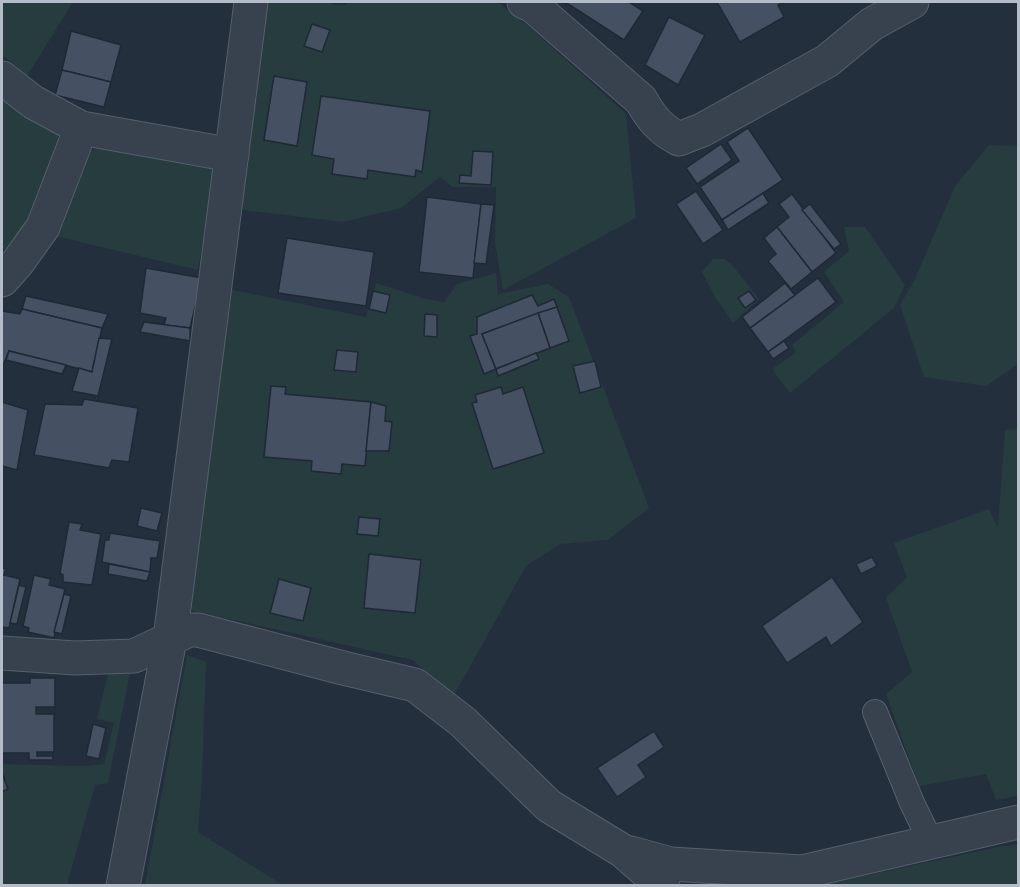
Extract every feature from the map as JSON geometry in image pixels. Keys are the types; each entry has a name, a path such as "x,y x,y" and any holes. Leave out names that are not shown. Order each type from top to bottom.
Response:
{"street":[{"path":"123,885 170,639 251,2"},
{"path":"524,2 533,6 640,100 650,116 664,131 679,139 702,130 827,61 872,24 912,2"},
{"path":"2,78 33,102 81,128 232,155"},
{"path":"2,280 18,262 43,226 81,128"},
{"path":"2,652 75,658 134,657 189,630 198,630 415,685 463,722 549,806 623,851 663,885"},
{"path":"623,851 671,864 802,872 1018,822"}],"lane":[{"path":"874,712 912,804 931,842"}],"green space":[{"path":"2,2 73,2 27,76 2,55"},
{"path":"262,2 332,2 333,5 346,5 346,2 498,2 626,114 636,218 503,290 495,243 496,187 453,187 440,177 401,208 343,222 235,209","holes":["312,24 330,30 322,52 304,46","274,77 307,82 297,145 264,140","321,96 430,111 422,171 416,170 414,177 368,170 366,179 332,174 334,159 312,155","473,151 492,152 491,185 459,182 460,175 471,176"]},
{"path":"2,93 57,130 59,144 29,224 5,249 2,248"},
{"path":"989,145 1018,146 1018,364 986,386 924,377 900,305 915,279 955,186"},
{"path":"101,146 216,166 198,270 51,235 84,154"},
{"path":"844,227 865,227 905,285 894,308 790,393 772,369 796,353 792,345 844,302 824,272 849,251"},
{"path":"713,259 724,259 732,265 759,299 733,323 715,297 702,272"},
{"path":"496,273 498,294 548,284 569,297 649,508 608,540 560,544 526,566 453,697 413,660 193,611 187,599 228,289 366,317 376,283 426,299 444,302 457,284","holes":["532,295 538,306 554,299 569,341 484,373 470,337 477,334 477,317","425,314 437,315 436,337 424,336","337,350 358,352 356,372 335,370","271,386 285,387 285,394 370,402 386,406 385,421 392,422 389,451 366,451 342,464 265,457","523,388 544,453 493,469 472,403","359,517 380,519 378,536 357,534","369,554 421,560 415,613 364,608","279,580 311,588 303,621 270,613"]},
{"path":"1018,429 1018,796 996,800 986,774 919,786 886,694 912,672 886,598 907,577 894,543 989,509 998,528 1005,430"},
{"path":"187,655 206,662 198,832 283,885 145,885"},
{"path":"130,673 108,783 95,785 67,885 2,886 2,764 88,766 104,764 114,723 97,719 108,674"},
{"path":"1018,844 1018,885 822,885 998,847"}],"building":[{"path":"565,2 629,2 643,11 624,40"},
{"path":"717,2 784,2 778,5 784,17 740,42"},
{"path":"669,17 705,35 678,85 645,65"},
{"path":"312,24 330,30 322,52 304,46"},
{"path":"71,31 121,45 111,82 62,70"},
{"path":"62,70 111,82 104,107 55,95"},
{"path":"274,76 307,82 297,146 264,140"},
{"path":"321,96 430,111 422,172 416,170 415,177 368,170 367,179 332,174 334,159 312,155"},
{"path":"748,128 783,180 722,220 700,187 739,161 727,142"},
{"path":"721,144 732,160 697,184 686,168"},
{"path":"473,151 493,152 491,185 459,183 460,175 471,176"},
{"path":"696,191 723,230 703,244 676,204"},
{"path":"763,193 769,203 728,230 722,220"},
{"path":"792,194 836,253 812,272 777,227 789,217 779,204"},
{"path":"427,197 481,204 473,278 419,272"},
{"path":"481,204 494,205 486,264 474,263"},
{"path":"810,204 841,244 834,249 802,210"},
{"path":"777,227 812,272 791,289 768,261 776,254 764,238"},
{"path":"287,238 374,252 366,306 278,293"},
{"path":"146,268 202,278 190,328 164,325 166,318 140,313"},
{"path":"818,278 836,302 768,352 750,328"},
{"path":"785,283 795,295 750,328 742,317"},
{"path":"373,291 390,295 386,313 369,309"},
{"path":"749,291 756,300 745,308 738,298"},
{"path":"532,295 538,306 554,299 557,307 482,334 496,369 484,374 470,336 477,334 477,317"},
{"path":"26,296 108,314 102,328 22,309"},
{"path":"557,307 569,341 550,348 538,313"},
{"path":"22,309 102,328 92,372 9,351 2,368 2,311 20,314"},
{"path":"538,313 550,348 496,369 482,334"},
{"path":"425,314 437,315 437,337 424,336"},
{"path":"144,322 190,328 190,341 140,332"},
{"path":"99,338 112,339 98,396 72,391 79,368 92,372"},
{"path":"784,341 789,348 773,359 768,352"},
{"path":"337,350 358,352 356,372 334,370"},
{"path":"9,351 66,365 62,374 6,360"},
{"path":"536,353 539,359 498,376 496,369"},
{"path":"595,361 601,387 580,393 573,366"},
{"path":"271,386 286,387 285,394 371,402 365,466 342,464 341,474 311,471 312,461 264,457"},
{"path":"501,387 503,394 523,387 544,453 493,469 472,403 477,402 475,395"},
{"path":"84,399 138,408 129,462 112,460 109,468 34,455 45,404 82,405"},
{"path":"2,402 28,410 17,470 2,466"},
{"path":"371,402 386,406 385,421 392,422 389,451 366,451"},
{"path":"141,508 162,513 157,531 137,526"},
{"path":"359,517 380,519 378,536 357,534"},
{"path":"69,522 82,524 80,530 101,534 92,585 63,582 63,575 60,573"},
{"path":"110,533 160,541 157,558 151,558 150,572 102,562 105,540 109,540"},
{"path":"369,554 421,560 415,613 364,608"},
{"path":"872,557 877,566 861,574 856,564"},
{"path":"109,564 150,572 147,581 108,574"},
{"path":"2,568 6,569 4,575 20,579 9,628 2,627"},
{"path":"34,575 51,579 49,585 65,589 54,638 28,632 29,628 23,626"},
{"path":"832,577 863,622 831,646 826,637 787,663 762,626"},
{"path":"279,579 311,588 303,621 270,613"},
{"path":"19,585 26,587 17,624 10,623"},
{"path":"64,594 71,596 62,634 54,632"},
{"path":"30,678 55,678 55,707 36,707 36,714 54,714 54,752 37,752 37,756 53,756 53,760 29,760 29,753 2,753 2,683 30,683"},
{"path":"93,724 106,728 99,759 86,756"},
{"path":"654,731 664,747 638,765 646,777 617,797 597,768"},
{"path":"2,773 8,789 2,792"}]}
